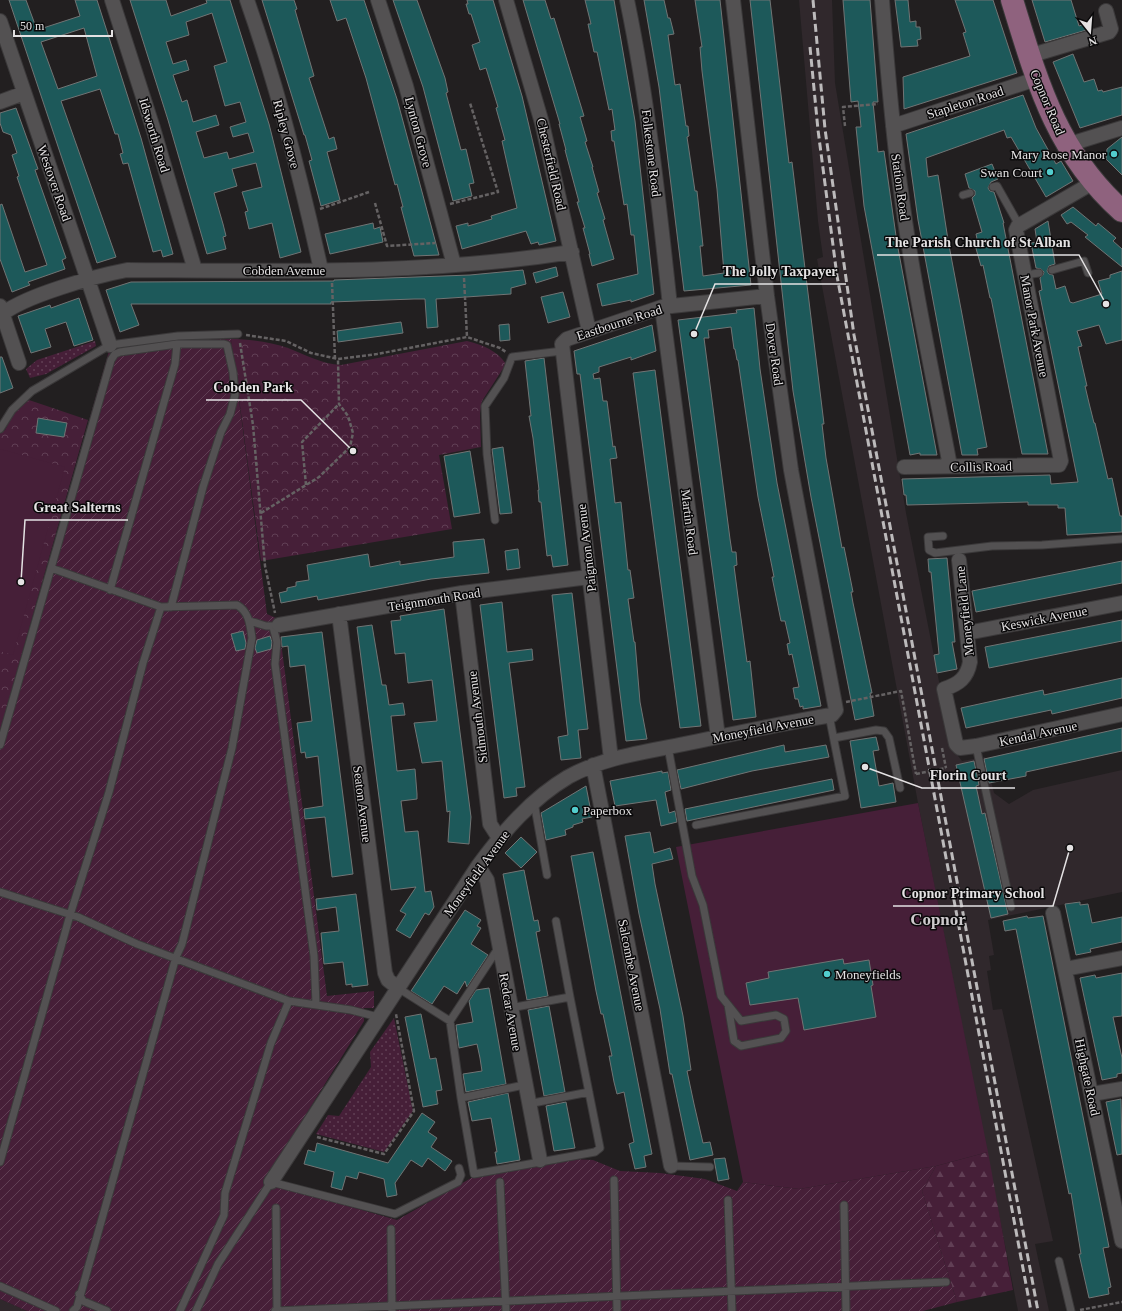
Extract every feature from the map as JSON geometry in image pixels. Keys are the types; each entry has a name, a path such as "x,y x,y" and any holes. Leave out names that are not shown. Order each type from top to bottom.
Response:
{"main road":[{"name":"Copnor Road","path":"1012,0 1036,78 1051,114 1067,145 1094,182 1122,211"}],"street":[{"name":"Idsworth Road","path":"112,0 153,128 195,270"},
{"name":"Ripley Grove","path":"247,0 275,89 309,213 327,270"},
{"name":"Lynton Grove","path":"378,0 406,86 439,206 447,243 458,265"},
{"name":"Chesterfield Road","path":"506,0 532,85 572,252 589,331"},
{"name":"Folkestone Road","path":"627,0 638,52 652,147 666,306"},
{"name":"Dover Road","path":"733,0 767,296 790,470 833,710"},
{"name":"Station Road","path":"882,0 893,126 908,236 950,466"},
{"path":"1029,56 1109,32 1111,29 1106,10"},
{"name":"Westover Road","path":"0,21 110,345"},
{"name":"Stapleton Road","path":"893,126 1036,78"},
{"path":"0,102 24,93"},
{"path":"1067,145 1122,128"},
{"path":"1020,225 1094,182"},
{"name":"Manor Park Avenue","path":"1020,225 1016,230 1061,461 1058,465"},
{"name":"Cobden Avenue","path":"1,312 27,300 87,280 127,270 327,270 458,265 517,261 572,252"},
{"name":"Eastbourne Road","path":"564,345 589,331 666,306 767,296"},
{"name":"Martin Road","path":"666,306 718,737"},
{"path":"1,312 19,363"},
{"name":"Paignton Avenue","path":"564,345 589,578 611,759"},
{"name":"Collis Road","path":"904,467 1058,465"},
{"name":"Moneyfield Lane","path":"956,744 944,689 956,685 964,678 968,672 970,662 959,560"},
{"name":"Teignmouth Road","path":"276,626 462,593 589,578"},
{"name":"Sidmouth Avenue","path":"462,593 490,824 498,838"},
{"name":"Keswick Avenue","path":"967,633 1122,603"},
{"name":"Seaton Avenue","path":"339,614 385,973 388,980 398,988"},
{"name":"Moneyfield Avenue","path":"271,1182 478,866 498,838 534,802 568,777 593,765 611,759 718,737 833,710"},
{"name":"Kendal Avenue","path":"956,744 960,748 976,746 1122,714"},
{"name":"Salcombe Avenue","path":"593,765 671,1166"},
{"name":"Redcar Avenue","path":"478,866 487,880 524,1085 540,1160"},
{"name":"Highgate Road","path":"1053,914 1120,1217 1122,1241"},
{"path":"1065,969 1122,958"},
{"path":"1092,1094 1122,1089"}],"lane":[{"path":"993,187 997,186 1020,225"},
{"path":"963,195 970,193"},
{"path":"1052,270 1084,261 1088,273"},
{"path":"1025,276 1039,273"},
{"path":"0,430 16,406 32,391 110,345 178,336 238,334"},
{"path":"110,590 175,364 177,344"},
{"path":"0,744 111,360 115,354 120,352 177,344 227,345 233,372 235,395 230,414 221,432 203,487 171,607"},
{"path":"495,520 487,454 485,406 504,378 512,357 564,345"},
{"path":"943,536 928,537 929,550 935,553 992,546 1042,545 1122,539"},
{"path":"51,568 161,607 236,605 244,610 250,621 252,638 232,748 182,944 176,957 79,1294 77,1307 73,1311"},
{"path":"0,1162 70,915 109,792 143,663 161,607"},
{"path":"250,621 276,626 277,642 275,664 314,956 316,1004"},
{"path":"696,825 845,796 834,738 833,710"},
{"path":"834,738 876,730 884,732 889,738 900,788"},
{"path":"976,746 1012,907"},
{"path":"668,747 692,876 703,905 721,996 742,1021 776,1015 784,1020 786,1031 781,1038 741,1046 734,1041 728,1005"},
{"path":"534,802 547,875"},
{"path":"0,892 70,915 138,944 176,957 289,1001 351,1010 378,1017"},
{"path":"499,947 450,1021 474,1174 540,1160 595,1152 600,1148 556,921"},
{"path":"398,988 450,1021"},
{"path":"510,1008 570,997"},
{"path":"180,1311 224,1215 225,1193 272,1043 289,1001"},
{"path":"461,1098 524,1085"},
{"path":"528,1104 589,1092"},
{"path":"671,1166 710,1167"},
{"path":"196,1311 218,1264 271,1182 395,1214 458,1182 461,1175 459,1168"},
{"path":"614,1180 618,1311"},
{"path":"500,1182 506,1311"},
{"path":"728,1200 732,1311"},
{"path":"844,1205 846,1311"},
{"path":"276,1208 277,1311 392,1308 506,1301 946,1282"},
{"path":"391,1229 392,1308"},
{"path":"1059,1261 1072,1311"},
{"path":"0,1286 56,1311"},
{"path":"79,1294 83,1301 106,1311"}],"path":[{"path":"845,126 843,107 891,102"},
{"path":"439,206 498,192 470,103"},
{"path":"309,213 369,192"},
{"path":"375,203 386,246 447,243"},
{"path":"458,265 467,337"},
{"path":"261,513 319,477 350,447 353,433 348,416 339,404 337,359 327,270"},
{"path":"293,622 287,614 278,615 274,612 266,566 253,425 238,334 286,341 311,353 337,359 371,355 467,337 500,348 512,357"},
{"path":"306,485 302,442 339,404"},
{"path":"833,710 901,692 916,774 946,768"},
{"path":"303,1133 384,1154 414,1111 396,1014 388,1002"},
{"path":"1072,1311 1122,1302"}],"shaded area":[{"path":"799,0 832,0 835,83 906,513 952,748 962,761 985,757 994,793 1009,804 1033,790 1122,770 1122,892 988,920 994,955 989,956 991,970 987,971 993,1010 1002,1009 1053,1241 1035,1244 1049,1311 1018,1311 918,803 817,259 823,257 818,221"},
{"path":"0,1299 27,1311 0,1311"}],"green space":[{"path":"231,339 252,340 274,344 321,361 341,365 467,341 484,346 498,355 506,364 482,401 480,413 481,447 439,455 452,529 261,561"},
{"path":"231,339 267,614 278,619 327,996 374,991 374,1008 364,1008 364,1021 264,1182 397,1220 473,1177 572,1159 593,1160 620,1171 660,1173 705,1179 737,1191 743,1182 799,1189 936,1166 922,1191 957,1302 923,1311 27,1311 0,1299 0,731 109,351 173,341"},
{"path":"95,341 96,346 46,374 30,378 26,369 37,360"},
{"path":"29,400 88,420 0,731 0,433 5,430 14,413"},
{"path":"0,449 65,467 13,655 0,651"},
{"name":"Moneyfields","path":"918,803 988,1152 936,1166 799,1189 743,1182 676,847"},
{"path":"394,1018 413,1111 384,1152 316,1134 328,1115 339,1116 371,1067 370,1052"},
{"path":"988,1152 1013,1290 957,1302 922,1191 936,1166"}],"building":[{"path":"9,0 26,0 37,30 80,16 75,0 97,0 141,138 173,254 163,257 161,250 153,252 128,163 123,164 120,154 123,153 118,134 115,134 100,89 61,101 116,257 97,263","holes":["84,28 97,76 58,89 41,42"]},
{"path":"130,0 166,0 171,16 207,3 206,0 230,0 269,124 301,252 280,258 272,223 249,229 245,212 248,211 242,192 262,187 256,163 232,169 237,186 214,193 226,236 223,237 226,249 207,254 168,120","holes":["212,13 227,62 214,66 225,106 240,102 246,122 230,127 233,137 248,133 254,152 229,159 227,152 204,158 196,132 219,125 216,115 193,122 187,100 182,102 173,75 189,70 186,60 173,64 166,42 189,35 186,22"]},
{"path":"262,0 294,0 297,9 295,10 314,76 309,78 329,139 334,137 337,149 327,152 340,200 321,206 309,161 312,160 305,135"},
{"path":"330,0 364,0 397,99 439,255 414,256 401,207 403,207 397,184 395,185 366,78 346,18 337,21"},
{"path":"393,0 417,0 445,78 448,92 446,93 461,150 466,149 474,183 469,184 472,196 453,201 423,87"},
{"path":"467,0 493,0 522,96 556,241 539,245 538,242 531,244 526,231 462,249 456,226 468,223 468,226 492,219 491,216 517,208 502,141 505,140 496,108 498,107 486,68 480,70 472,45 480,42 471,14 469,14 466,4 468,4"},
{"path":"523,0 545,0 551,19 554,18 584,116 580,117 587,141 585,142 593,167 599,192 597,193 605,219 603,220 614,259 592,266 583,228 585,228 577,202 579,202 565,150 560,124"},
{"path":"585,0 614,0 635,121 654,294 631,302 631,300 602,306 597,284 638,274 634,235 631,235 627,204 624,205 614,141 612,141 611,131 615,130 612,109 609,110 597,52 594,52 588,24 591,24"},
{"path":"644,0 664,0 668,18 670,18 674,34 668,35 675,85 680,84 686,126 688,126 689,136 687,137 695,191 697,191 703,246 700,246 703,276 724,273 717,189 702,71 700,47 702,47 695,0 720,0 751,285 684,291 659,87"},
{"path":"750,0 770,0 789,163 792,162 824,424 822,424 826,458 842,548 844,547 853,592 851,592 853,603 872,693 870,693 874,716 855,720 811,497 793,391"},
{"path":"843,0 870,0 878,102 873,102 878,152 884,151 897,243 937,455 920,455 920,453 910,455 864,206 856,127 861,127 860,117 858,101 851,102"},
{"path":"895,0 908,0 910,22 916,21 916,27 920,27 921,39 917,40 918,46 901,47"},
{"path":"955,0 993,0 1017,73 904,109 903,77 970,56 963,33 966,32"},
{"path":"1032,0 1071,0 1079,26 1088,23 1090,29 1045,42"},
{"path":"1073,54 1084,82 1094,79 1098,91 1102,90 1103,92 1122,87 1122,115 1080,128 1053,62"},
{"path":"1023,95 1036,128 1056,164 1061,161 1073,181 1046,197 1011,137 1007,138 1004,130 926,158 928,177 938,175 948,240 987,447 977,449 978,455 962,455 918,220 906,134"},
{"path":"16,108 38,169 35,170 66,258 62,260 65,269 28,282 30,285 12,292 0,259 0,205 2,204 25,272 47,265 17,177 19,176 12,155 17,153 11,135 3,132 0,123 0,113"},
{"name":"Mary Rose Manor","path":"1122,137 1122,175 1106,159 1107,149"},
{"path":"992,164 998,179 991,182 988,188 990,191 994,192 1004,223 1048,454 1022,454 991,298 983,265 981,266 975,245 978,244 976,234 982,232 972,198 975,195 975,191 969,188 965,174"},
{"path":"1073,207 1096,226 1098,223 1116,238 1113,241 1122,249 1122,267 1085,237 1088,235 1071,222 1067,224 1061,215"},
{"path":"1048,221 1055,264 1049,266 1047,271 1049,274 1053,275 1056,289 1065,286 1070,302 1073,303 1102,294 1098,281 1110,278 1110,275 1122,271 1122,340 1106,344 1099,325 1077,331 1082,346 1078,347 1087,386 1085,386 1108,479 1112,478 1120,516 1122,516 1122,532 1067,535 1065,508 1058,508 1058,505 1028,505 1028,502 907,505 906,495 904,495 902,479 1050,475 1051,484 1078,482 1039,291 1042,290 1040,278 1044,272 1041,269 1036,268 1031,243 1037,242 1035,229"},
{"path":"373,223 374,229 380,227 383,242 330,254 325,234"},
{"path":"556,267 558,276 536,283 533,273"},
{"path":"523,270 526,284 511,288 511,294 436,299 438,327 427,328 425,299 414,299 331,302 331,304 131,304 139,325 120,332 106,290 131,282 334,281 470,275"},
{"path":"563,292 570,317 548,323 541,297"},
{"path":"79,298 93,340 74,346 66,322 45,329 51,347 31,353 18,316 50,305 51,308"},
{"path":"754,308 760,369 777,483 821,706 803,709 803,706 800,707 798,699 795,699 793,688 799,687 792,654 789,655 787,644 790,643 785,621 781,621 772,577 774,577 758,497 738,360 734,349 731,327 708,330 709,338 704,338 730,539 732,552 736,552 737,565 734,566 747,662 750,661 756,717 733,720 678,320 737,313 736,310"},
{"path":"401,322 403,333 338,342 337,331"},
{"path":"509,324 510,340 500,341 499,325"},
{"path":"652,325 656,351 631,360 631,357 599,367 599,372 593,374 594,379 600,378 603,401 607,401 613,447 615,446 617,458 610,459 615,503 621,502 628,570 630,570 634,598 628,599 635,642 640,702 647,739 626,741 580,374 577,374 574,351"},
{"path":"0,357 2,357 13,388 0,393"},
{"path":"544,358 568,565 553,567 551,555 547,556 541,502 539,502 533,438 529,416 531,416 525,361"},
{"path":"655,370 701,726 680,728 633,373"},
{"path":"38,418 67,423 64,437 36,433"},
{"path":"503,447 512,513 500,514 492,449"},
{"path":"470,451 480,513 454,517 444,456"},
{"path":"484,539 489,573 431,579 318,600 317,596 281,603 279,593 287,591 287,588 296,586 296,582 309,580 307,565 368,554 370,567 400,561 400,565 454,557 453,542"},
{"path":"518,549 520,568 507,570 505,551"},
{"path":"947,558 955,642 952,642 957,669 937,673 934,655 939,654 931,572 929,572 928,559"},
{"path":"1122,561 1122,583 976,612 972,591"},
{"path":"572,593 588,729 578,730 581,758 561,760 558,737 568,735 552,595"},
{"path":"502,602 507,652 532,649 533,660 509,663 525,787 516,788 517,796 504,798 480,605"},
{"path":"444,609 471,817 469,844 448,842 450,811 447,812 442,761 422,763 414,723 437,721 432,680 408,683 405,653 395,654 391,621 401,620 400,616"},
{"path":"1122,620 1122,641 989,668 985,647"},
{"path":"372,625 382,685 386,685 389,705 403,703 405,715 391,716 397,771 415,769 417,794 417,799 401,801 405,832 418,831 425,892 431,891 434,907 429,915 425,913 410,938 396,930 406,914 400,911 416,887 391,890 357,627"},
{"path":"243,631 246,643 245,649 236,651 231,634"},
{"path":"322,632 353,874 332,877 325,817 305,819 304,809 323,806 318,756 306,758 305,752 301,753 297,723 312,721 305,665 290,667 288,646 282,647 281,637"},
{"path":"270,636 272,642 271,649 257,653 255,648 257,640"},
{"path":"1122,678 1122,698 1052,714 1051,710 966,728 961,708 1043,690 1044,695"},
{"path":"1122,728 1122,751 1026,772 1026,776 989,783 984,759"},
{"path":"876,737 879,750 873,751 879,786 893,783 896,802 861,808 850,741"},
{"path":"784,745 785,752 826,745 829,757 752,771 681,789 677,770"},
{"path":"974,761 979,785 976,786 982,814 985,813 1008,914 991,918 956,765"},
{"path":"662,771 662,773 668,772 671,790 665,792 669,813 675,811 677,822 661,826 656,800 615,806 610,781"},
{"path":"832,779 834,790 687,821 685,809"},
{"path":"586,786 592,817 582,819 583,822 573,825 573,827 565,830 566,835 546,840 541,813"},
{"path":"650,832 654,853 670,848 673,859 652,864 683,1016 691,1070 687,1071 703,1143 710,1142 713,1155 690,1160 672,1074 670,1074 660,1009 639,914 625,836"},
{"path":"521,837 537,852 521,868 505,853"},
{"path":"593,852 652,1154 644,1156 646,1167 635,1169 629,1144 634,1142 624,1092 617,1094 614,1082 609,1056 612,1056 603,1014 601,1014 596,991 571,856"},
{"path":"524,870 534,921 538,920 540,931 536,932 548,996 527,1000 503,874"},
{"path":"356,894 368,985 352,987 352,984 346,985 343,962 324,964 321,933 339,931 336,907 317,910 316,899"},
{"path":"1080,902 1080,905 1088,904 1092,923 1122,917 1122,942 1090,949 1091,952 1076,955 1065,904"},
{"path":"465,910 481,920 477,926 481,928 471,944 488,955 467,987 465,981 457,994 444,986 432,1004 411,991"},
{"path":"1027,916 1028,918 1043,916 1109,1247 1103,1248 1111,1287 1108,1288 1109,1294 1089,1298 1079,1254 1081,1254 1071,1193 1069,1194 1016,929 1005,931 1003,921"},
{"path":"843,959 844,964 869,960 876,1017 804,1030 798,998 750,1005 746,983 769,978 768,972"},
{"path":"1122,973 1122,1016 1113,1017 1122,1058 1122,1073 1117,1074 1117,1077 1102,1080 1080,978 1095,975 1096,978"},
{"path":"489,988 506,1084 466,1092 463,1074 482,1071 477,1044 459,1048 456,1025 473,1022 469,1001 476,990"},
{"path":"549,1006 565,1092 544,1096 528,1010"},
{"path":"421,1014 430,1059 436,1058 442,1090 436,1091 438,1104 423,1107 405,1017"},
{"path":"508,1093 520,1160 497,1164 495,1152 497,1152 491,1118 472,1121 468,1102"},
{"path":"1121,1099 1122,1154 1117,1155 1106,1102"},
{"path":"566,1102 575,1148 554,1151 546,1106"},
{"path":"422,1113 435,1122 428,1132 437,1138 431,1147 452,1161 445,1171 428,1158 422,1167 411,1160 395,1183 397,1195 387,1197 384,1179 359,1172 357,1179 346,1176 342,1190 331,1187 334,1172 304,1164 308,1150 315,1152 317,1143 388,1163"},
{"path":"725,1158 729,1179 718,1181 714,1159"}],"railway":[{"path":"813,0 825,129 854,335 1038,1311"},
{"path":"810,47 818,130 837,276 1031,1311"}],"place":[{"name":"Mary Rose Manor","path":"1114,154"},
{"name":"Swan Court","path":"1050,172"},
{"name":"The Parish Church of St Alban","path":"1106,304"},
{"name":"The Jolly Taxpayer","path":"694,334"},
{"name":"Cobden Park","path":"353,451"},
{"name":"Great Salterns","path":"21,582"},
{"name":"Florin Court","path":"865,767"},
{"name":"Paperbox","path":"575,810"},
{"name":"Copnor Primary School","path":"1070,848"},
{"name":"Moneyfields","path":"827,974"}],"district":[{"name":"Copnor","path":"938,919"}]}
